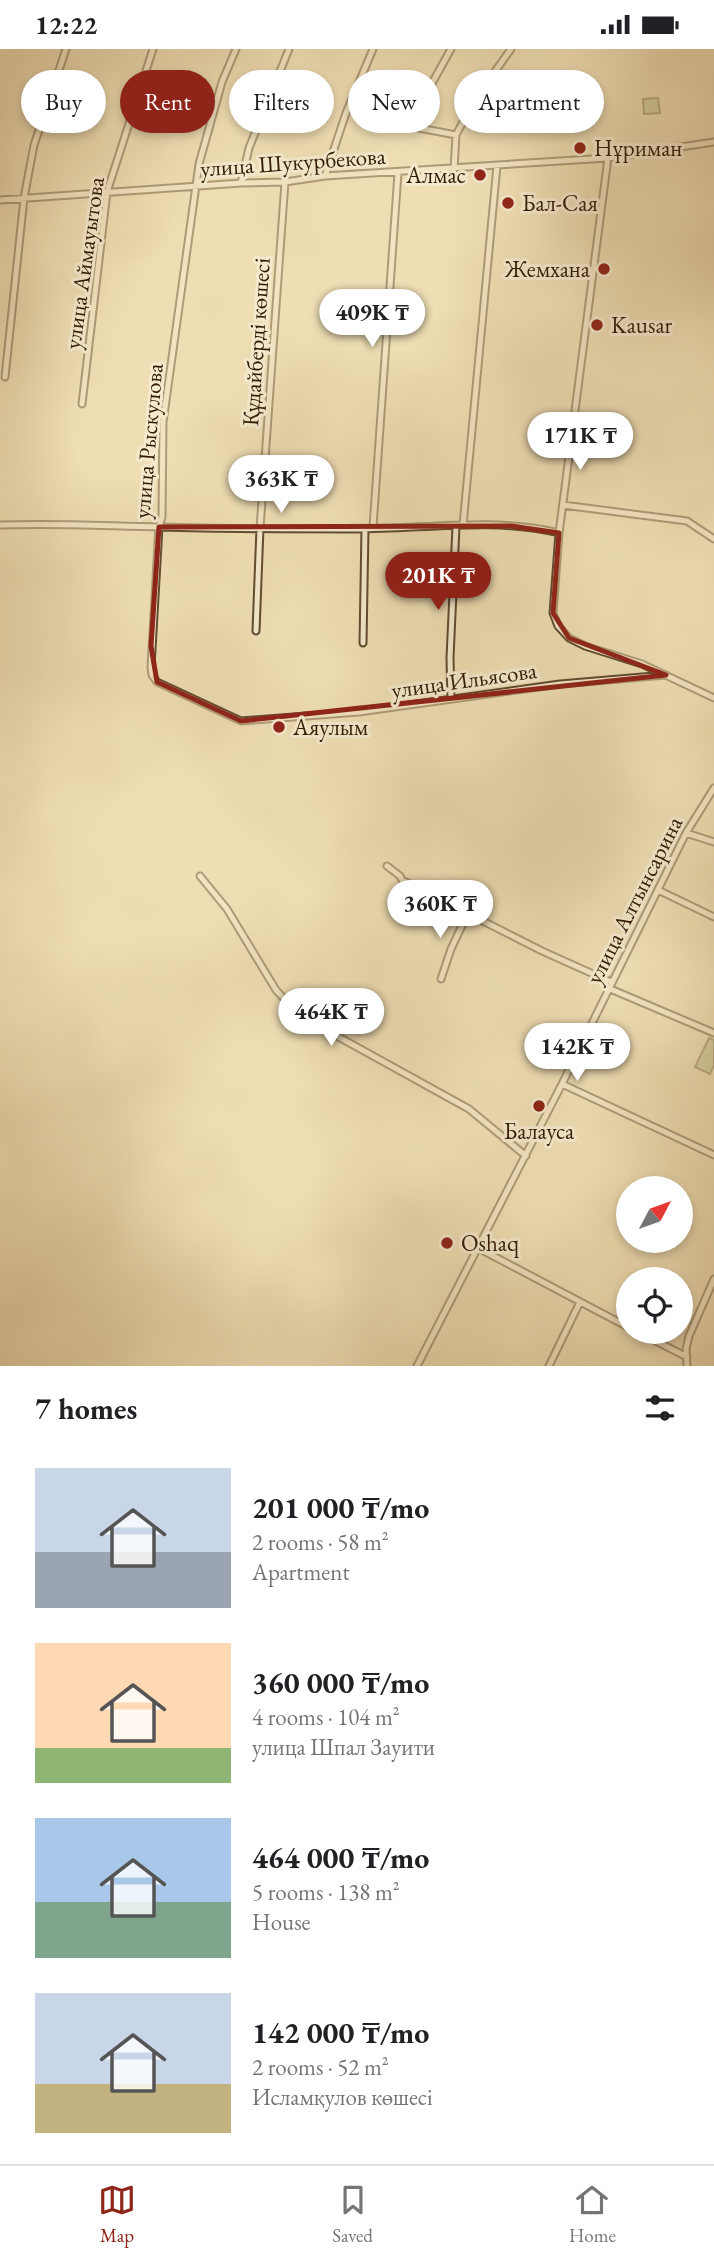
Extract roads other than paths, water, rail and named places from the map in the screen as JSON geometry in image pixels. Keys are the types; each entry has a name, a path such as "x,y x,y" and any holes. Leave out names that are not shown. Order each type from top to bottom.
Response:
{"street":[{"path":"5,377 24,198 34,145 66,49"},
{"name":"улица Аймауытова","path":"82,404 107,193 153,49"},
{"name":"улица Рыскулова","path":"236,49 222,82 205,138 163,422 162,517 159,527 151,646 152,675 157,682 241,721 267,720"},
{"path":"241,183 249,148 289,49"},
{"path":"325,176 346,113 373,49"},
{"path":"451,49 431,86 419,128 456,135"},
{"path":"454,169 456,135 487,82 511,49"},
{"name":"улица Шукурбекова","path":"0,200 608,158 714,142"},
{"path":"608,158 559,534 553,613 558,626 569,638 585,646 642,664 714,698"},
{"path":"463,525 496,166"},
{"path":"373,527 398,173"},
{"name":"Құдайберді көшесі","path":"256,631 260,529 285,182"},
{"path":"563,505 687,521 714,538"},
{"path":"0,525 65,523 159,527 365,529 463,525 539,529 559,534"},
{"path":"451,699 450,647 456,526"},
{"path":"363,643 365,529"},
{"name":"улица Ильясова","path":"267,720 359,712 558,684 666,675"},
{"name":"улица Алтынсарина","path":"417,1366 526,1156 685,833 714,788"},
{"path":"705,801 714,803"},
{"path":"685,833 714,842"},
{"path":"387,866 402,880 610,985 714,1033"},
{"path":"200,876 228,909 276,991 293,1010 468,1109 526,1156"},
{"path":"658,890 714,917"},
{"path":"441,979 451,949 468,913"},
{"path":"562,1084 714,1155"},
{"path":"478,1248 616,1321"},
{"path":"687,1366 689,1336 714,1279"},
{"path":"549,1366 580,1302"},
{"path":"662,1344 687,1357"}],"place":[{"name":"Нұриман","path":"580,148"},
{"name":"Алмас","path":"480,175"},
{"name":"Бал-Сая","path":"508,203"},
{"name":"Жемхана","path":"604,269"},
{"name":"Kausar","path":"597,325"},
{"name":"Аяулым","path":"279,727"},
{"name":"Балауса","path":"539,1106"},
{"name":"Oshaq","path":"447,1243"}]}
